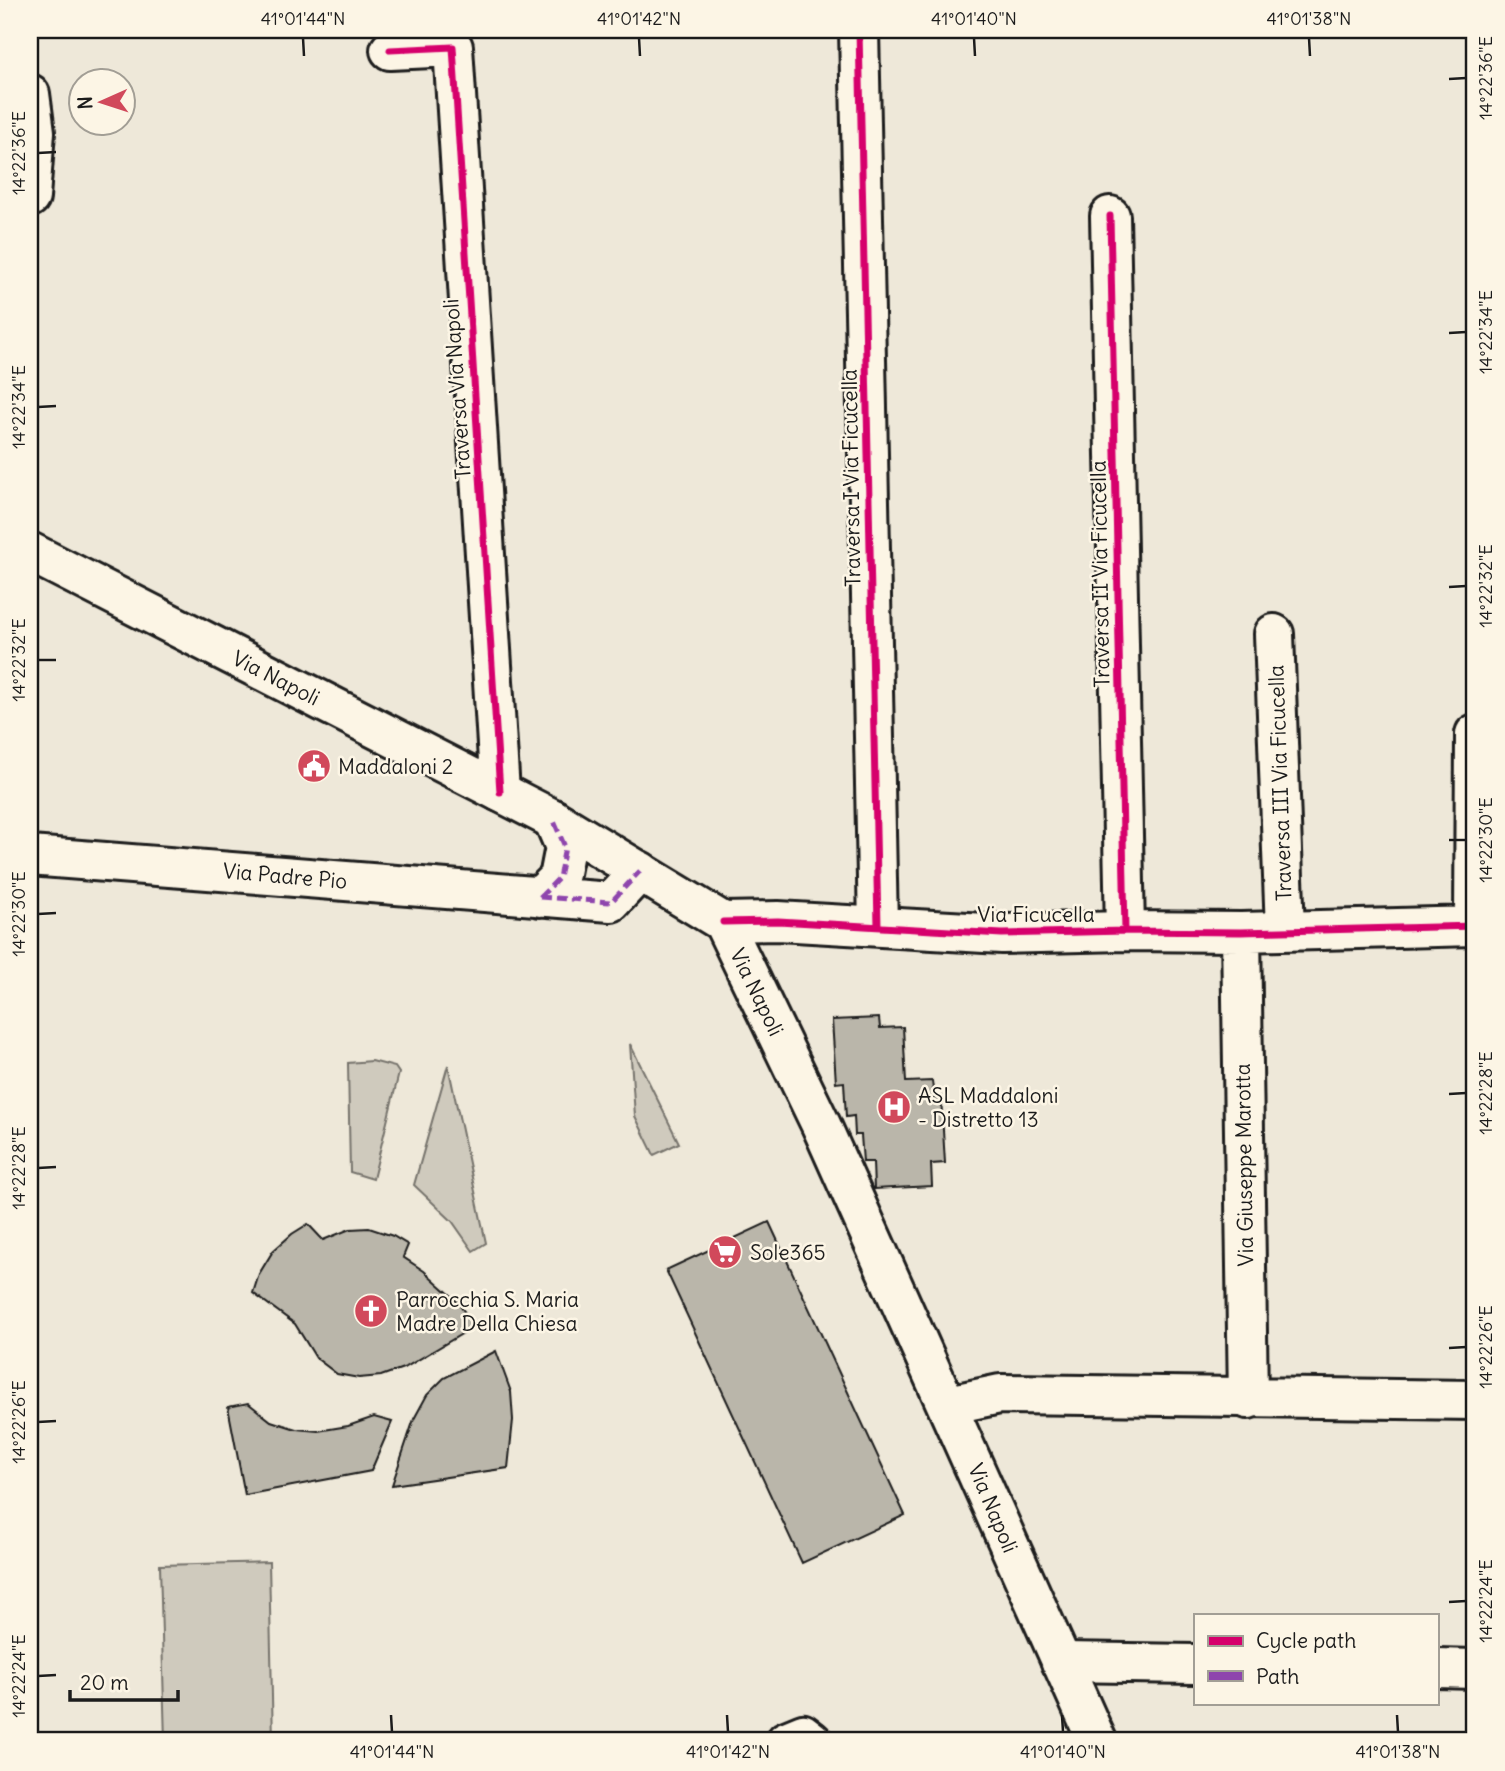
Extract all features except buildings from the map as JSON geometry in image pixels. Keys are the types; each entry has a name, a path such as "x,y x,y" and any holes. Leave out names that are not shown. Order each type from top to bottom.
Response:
{"street":[{"name":"Traversa I Via Ficucella","path":"859,30 878,926"},
{"name":"Traversa Via Napoli","path":"390,50 453,47 500,792"},
{"path":"30,94 35,132 30,197"},
{"name":"Traversa II Via Ficucella","path":"1110,216 1125,931"},
{"name":"Via Napoli","path":"30,552 553,819 723,922 821,1125 1097,1741"},
{"name":"Traversa III Via Ficucella","path":"1274,634 1285,931"},
{"path":"1475,734 1475,926"},
{"path":"540,897 559,878 565,847 553,819"},
{"name":"Via Padre Pio","path":"30,856 611,902 640,872"},
{"name":"Via Ficucella","path":"723,922 778,921 1002,934 1475,926"},
{"name":"Via Giuseppe Marotta","path":"1241,932 1248,1399"},
{"path":"948,1405 1000,1394 1475,1401"},
{"path":"1061,1662 1194,1664"},
{"path":"1438,1668 1475,1669"},
{"path":"786,1741 803,1734 812,1741"}],"shaded area":[{"path":"630,1044 679,1143 654,1155 635,1116"},
{"path":"372,1061 395,1067 399,1073 373,1179 350,1172 348,1063"},
{"path":"448,1065 486,1243 473,1251 452,1221 414,1185"},
{"path":"269,1562 273,1741 165,1741 160,1565"}],"marked path":[{"path":"540,897 559,878 565,847 553,819"},
{"path":"540,897 611,902 640,871"}],"cycle path":[{"path":"859,30 878,926"},
{"path":"390,50 453,47 500,792"},
{"path":"1110,216 1125,931"},
{"path":"723,922 778,921 1002,934 1475,926"}],"place":[{"name":"Maddaloni 2","path":"314,766"},
{"name":"ASL Maddaloni - Distretto 13","path":"894,1107"},
{"name":"Sole365","path":"725,1252"},
{"name":"Parrocchia S. Maria Madre Della Chiesa","path":"371,1311"}]}
